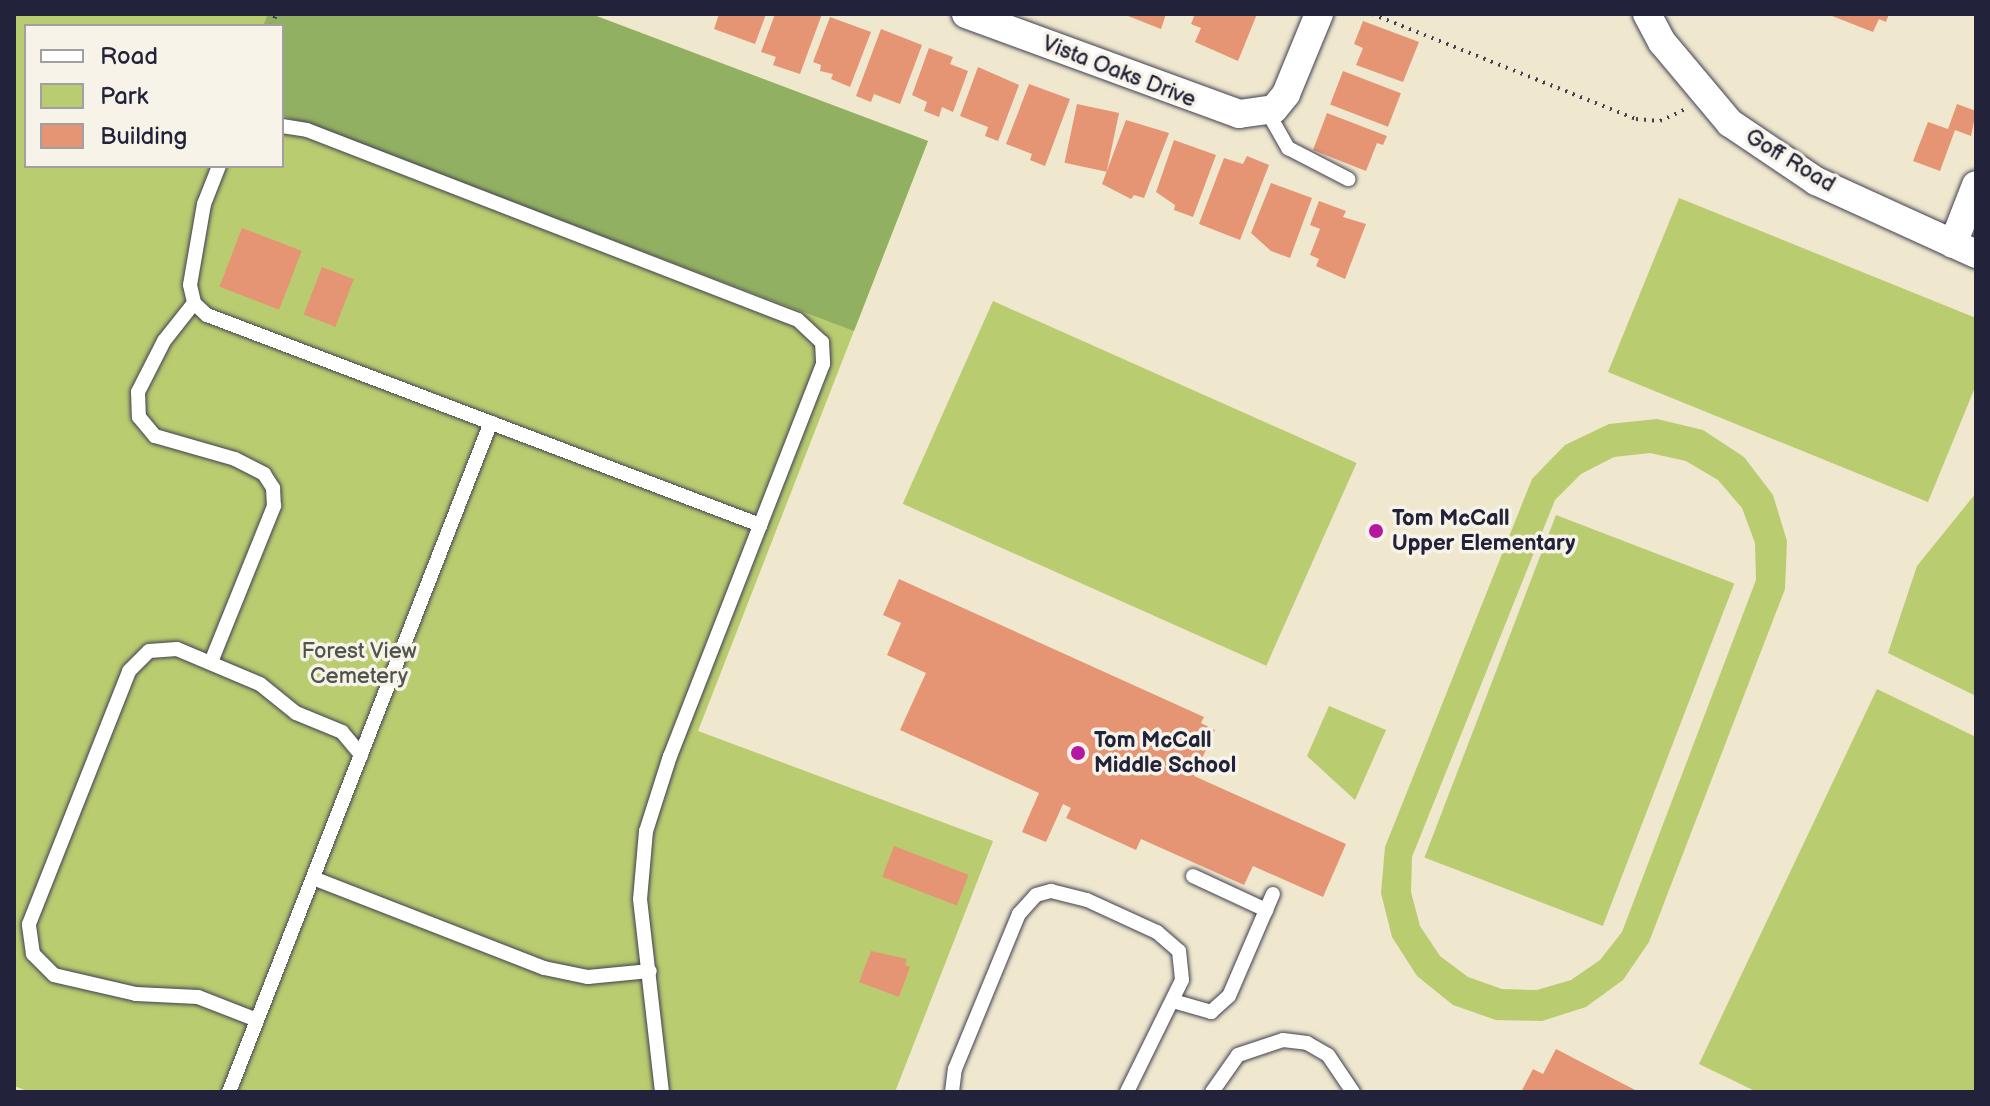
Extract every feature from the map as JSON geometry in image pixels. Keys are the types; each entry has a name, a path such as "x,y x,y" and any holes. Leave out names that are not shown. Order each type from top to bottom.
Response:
{"street":[{"name":"Vista Oaks Drive","path":"966,14 1212,108 1239,114 1270,110"},
{"path":"1270,110 1286,94 1319,14"},
{"name":"Goff Road","path":"1647,14 1662,42 1730,123 1816,181 1965,249"},
{"path":"1965,249 1976,185"}],"lane":[{"path":"1270,110 1288,148 1348,179"},
{"path":"284,126 307,130 808,325 822,342 823,364 646,831 640,899 662,1092"},
{"path":"218,168 204,204 190,285 194,303 207,315 760,525"},
{"path":"194,303 164,341 138,392 139,417 166,442 235,459 264,474 273,488 274,506 211,662"},
{"path":"229,1092 491,422"},
{"path":"257,1020 198,997 136,994 54,975 41,966 28,939 29,924 129,671 149,651 163,648 211,662 260,684 296,713 342,732 361,755"},
{"path":"1193,876 1266,910"},
{"path":"313,878 544,968 588,977 650,971"},
{"path":"952,1092 955,1069 1019,914 1036,895 1062,892 1169,940 1184,964 1173,1001 1127,1092"},
{"path":"1173,1001 1195,1011 1219,1006 1229,996 1273,894"},
{"path":"1212,1092 1238,1055 1283,1040 1328,1055 1353,1092"}],"path":[{"path":"1372,14 1636,119 1670,118 1705,95"}],"green space":[{"name":"Forest View Cemetery","path":"14,14 591,14 928,141 698,731 993,841 895,1092 30,1092 14,1086"},
{"path":"268,14 591,14 928,141 854,331 284,116 284,24 264,24"},
{"path":"1679,198 1976,318 1976,385 1928,502 1608,372"},
{"path":"993,301 1357,463 1266,666 903,504"},
{"path":"1657,419 1703,430 1744,457 1773,495 1787,541 1785,589 1649,942 1623,980 1586,1007 1542,1021 1496,1020 1453,1005 1417,976 1392,937 1381,893 1385,847 1532,479 1565,445 1609,424","holes":["1650,453 1686,461 1718,480 1742,508 1755,543 1756,580 1622,932 1600,960 1571,980 1537,990 1502,989 1468,977 1440,956 1420,926 1411,892 1412,857 1555,500 1581,474 1614,457"]},
{"path":"1976,493 1976,696 1888,653 1917,566"},
{"path":"1556,515 1734,583 1603,926 1424,858"},
{"path":"1877,689 1976,737 1976,1092 1757,1092 1699,1064"},
{"path":"1329,706 1386,730 1355,800 1307,756"}],"building":[{"path":"719,14 766,14 755,44 714,29"},
{"path":"775,14 822,14 800,74 773,65 776,57 761,52"},
{"path":"1123,14 1166,14 1161,29"},
{"path":"1195,14 1257,14 1238,61 1195,42 1201,28 1191,24"},
{"path":"1827,14 1889,14 1886,22 1879,19 1873,32"},
{"path":"830,17 871,32 850,87 831,79 833,74 820,71 821,65 813,62"},
{"path":"1363,21 1419,42 1403,82 1356,65 1363,48 1354,44"},
{"path":"881,29 922,45 900,104 874,94 871,102 856,96"},
{"path":"929,48 953,57 950,64 968,71 953,112 942,107 939,117 924,111 927,102 912,95"},
{"path":"978,67 1019,85 998,141 985,136 988,127 960,116"},
{"path":"1343,71 1401,93 1388,127 1330,105"},
{"path":"1029,84 1070,99 1045,166 1030,160 1032,154 1006,144"},
{"path":"1077,104 1119,113 1107,172 1065,163"},
{"path":"1957,104 1976,111 1971,136 1955,130 1940,171 1913,161 1928,122 1948,129"},
{"path":"1327,113 1387,136 1383,145 1377,143 1366,171 1313,150"},
{"path":"1126,120 1169,133 1144,198 1134,195 1131,199 1102,184"},
{"path":"1174,140 1216,155 1193,217 1174,210 1175,205 1156,192"},
{"path":"1247,156 1269,165 1240,240 1199,224 1224,158 1243,164"},
{"path":"1271,183 1312,198 1290,258 1271,251 1251,233"},
{"path":"1319,201 1346,211 1343,217 1366,224 1345,279 1316,266 1319,259 1310,255 1320,229 1310,225"},
{"path":"242,228 302,251 279,310 219,287"},
{"path":"322,267 354,279 335,327 304,315"},
{"name":"Tom McCall Middle School","path":"899,579 1204,717 1201,723 1215,730 1194,776 1346,844 1323,897 1253,866 1244,885 1141,839 1136,850 1066,818 1071,808 1063,804 1046,842 1022,832 1039,793 900,730 926,673 887,655 901,623 883,615"},
{"path":"894,846 969,875 957,905 882,877"},
{"path":"871,951 907,959 905,965 910,967 899,997 859,982"},
{"path":"1556,1049 1639,1092 1521,1092 1533,1069 1543,1074"}],"place":[{"name":"Tom McCall Upper Elementary","path":"1376,531"},
{"name":"Tom McCall Middle School","path":"1078,753"}]}
